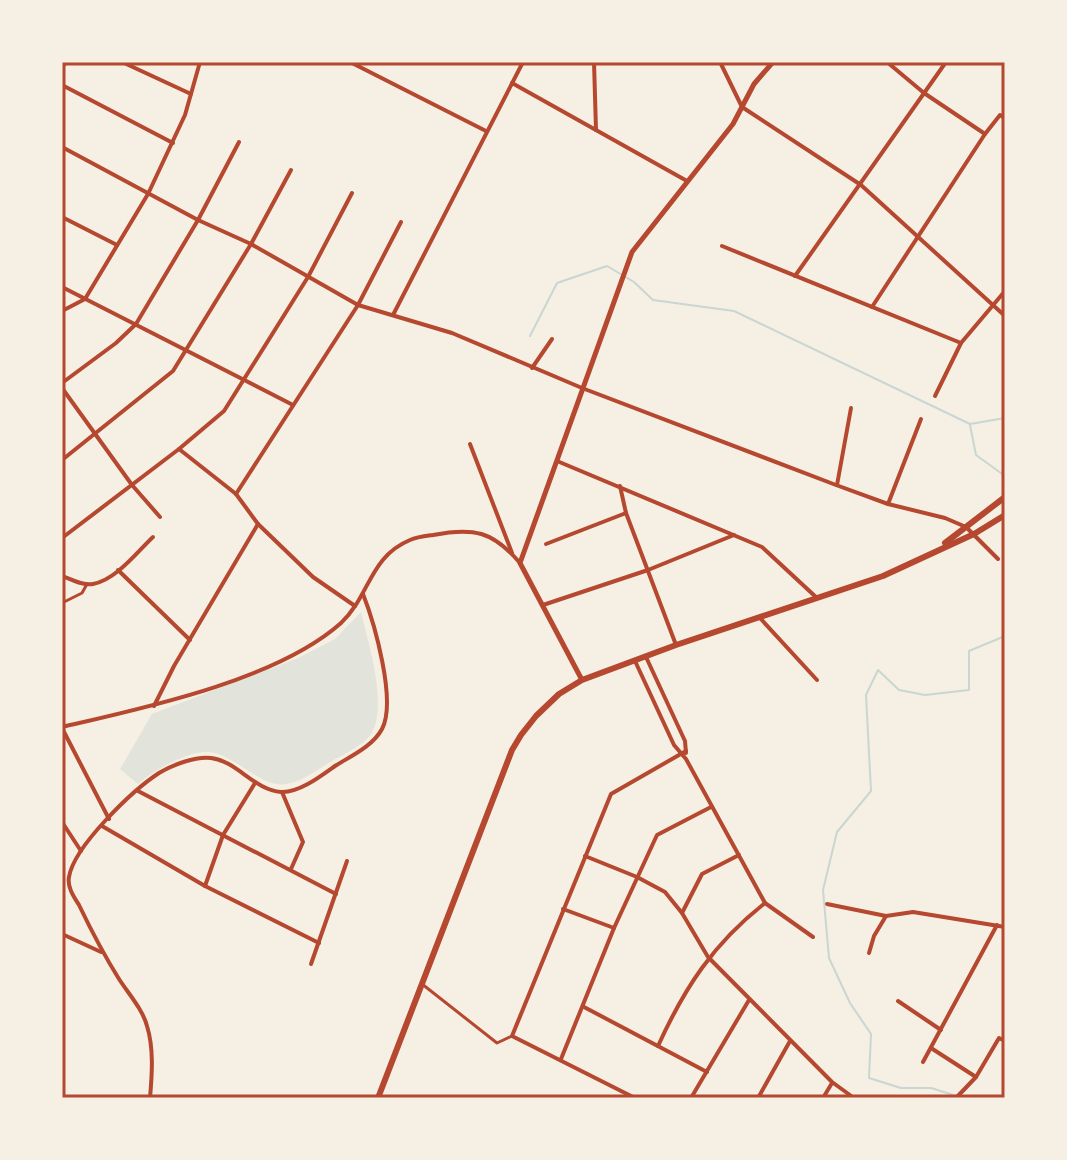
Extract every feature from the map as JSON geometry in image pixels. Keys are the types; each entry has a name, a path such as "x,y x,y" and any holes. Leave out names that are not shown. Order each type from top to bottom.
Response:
{"main road":[{"path":"932,552 1005,497"},
{"path":"378,1098 512,750 536,716 559,694 582,680 676,645 883,576 974,534 1005,515"}],"street":[{"path":"62,69 65,62"},
{"path":"122,62 191,94"},
{"path":"62,311 85,299 148,194 185,115 200,62"},
{"path":"350,62 486,131"},
{"path":"393,315 523,62"},
{"path":"594,62 596,130"},
{"path":"720,62 742,107 861,185 1005,316"},
{"path":"520,563 632,252 733,124 754,84 773,62"},
{"path":"887,62 924,93 985,134"},
{"path":"795,276 946,62"},
{"path":"512,83 687,181"},
{"path":"62,85 173,143"},
{"path":"872,307 985,134 1002,116"},
{"path":"160,517 95,435 63,382 116,343 136,324 198,220 239,142"},
{"path":"62,147 198,220 251,244 358,305 452,333 582,388 888,504 945,518 966,527 998,559"},
{"path":"62,460 173,371 251,244 291,170"},
{"path":"62,538 224,411 308,277 352,193"},
{"path":"62,217 117,245"},
{"path":"236,494 358,305 401,222"},
{"path":"722,246 961,343"},
{"path":"62,287 293,405"},
{"path":"935,396 961,343 1005,291"},
{"path":"532,368 552,339"},
{"path":"836,485 851,408"},
{"path":"888,504 921,419"},
{"path":"470,444 513,555"},
{"path":"179,449 236,494 258,524 313,577 355,606"},
{"path":"556,461 762,547 817,598"},
{"path":"620,486 626,513 676,645"},
{"path":"546,544 626,513"},
{"path":"154,706 258,524"},
{"path":"109,819 62,728 154,706 277,662 310,645 331,630 355,606 382,558 410,539 455,531 478,532 496,539 520,563 582,680"},
{"path":"541,606 648,570 735,535"},
{"path":"62,576 87,584 101,581 118,570 153,537"},
{"path":"118,570 190,640"},
{"path":"62,603 82,593 87,584"},
{"path":"150,1098 152,1063 147,1024 103,953 68,878 81,851 102,826 160,773 187,762 210,758 229,765 255,783 282,792 318,778 373,741 383,728 387,698 375,626 363,594"},
{"path":"760,618 817,680"},
{"path":"646,657 685,741 686,759 765,903 813,937"},
{"path":"635,661 674,745 684,752"},
{"path":"658,712 669,707"},
{"path":"422,984 497,1043 512,1036 611,794 684,752"},
{"path":"205,886 223,835 255,783"},
{"path":"138,791 336,894"},
{"path":"282,792 303,842 291,869"},
{"path":"561,1059 614,928 657,835 711,807"},
{"path":"62,822 81,851"},
{"path":"102,826 205,886 319,943"},
{"path":"682,913 702,874 739,855"},
{"path":"584,856 665,892 682,913 708,957 832,1082 854,1098"},
{"path":"311,964 347,861"},
{"path":"658,1046 680,998 708,957 735,927 765,903"},
{"path":"827,904 886,916 913,912 1005,927"},
{"path":"563,909 614,928"},
{"path":"869,953 874,936 886,916"},
{"path":"923,1062 997,925"},
{"path":"62,934 103,953"},
{"path":"691,1098 749,1000"},
{"path":"898,1001 941,1030"},
{"path":"584,1007 707,1072"},
{"path":"512,1036 635,1098"},
{"path":"956,1098 976,1077 999,1038 1005,1041"},
{"path":"758,1098 790,1041"},
{"path":"930,1048 976,1077"},
{"path":"823,1098 832,1082"}],"shaded area":[{"path":"361,612 376,677 378,712 375,727 368,738 354,749 303,778 283,784 267,781 210,752 192,754 172,762 138,784 120,769 152,714 298,658 335,639"}],"waterway":[{"path":"530,336 557,283 607,266 634,282 653,300 734,311 970,424 1005,418"},
{"path":"970,425 976,455 1005,476"},
{"path":"963,1098 931,1088 901,1088 869,1078 871,1034 850,1003 829,958 823,890 837,832 871,791 866,695 878,670 899,690 925,695 969,690 969,651 1005,636"}]}
